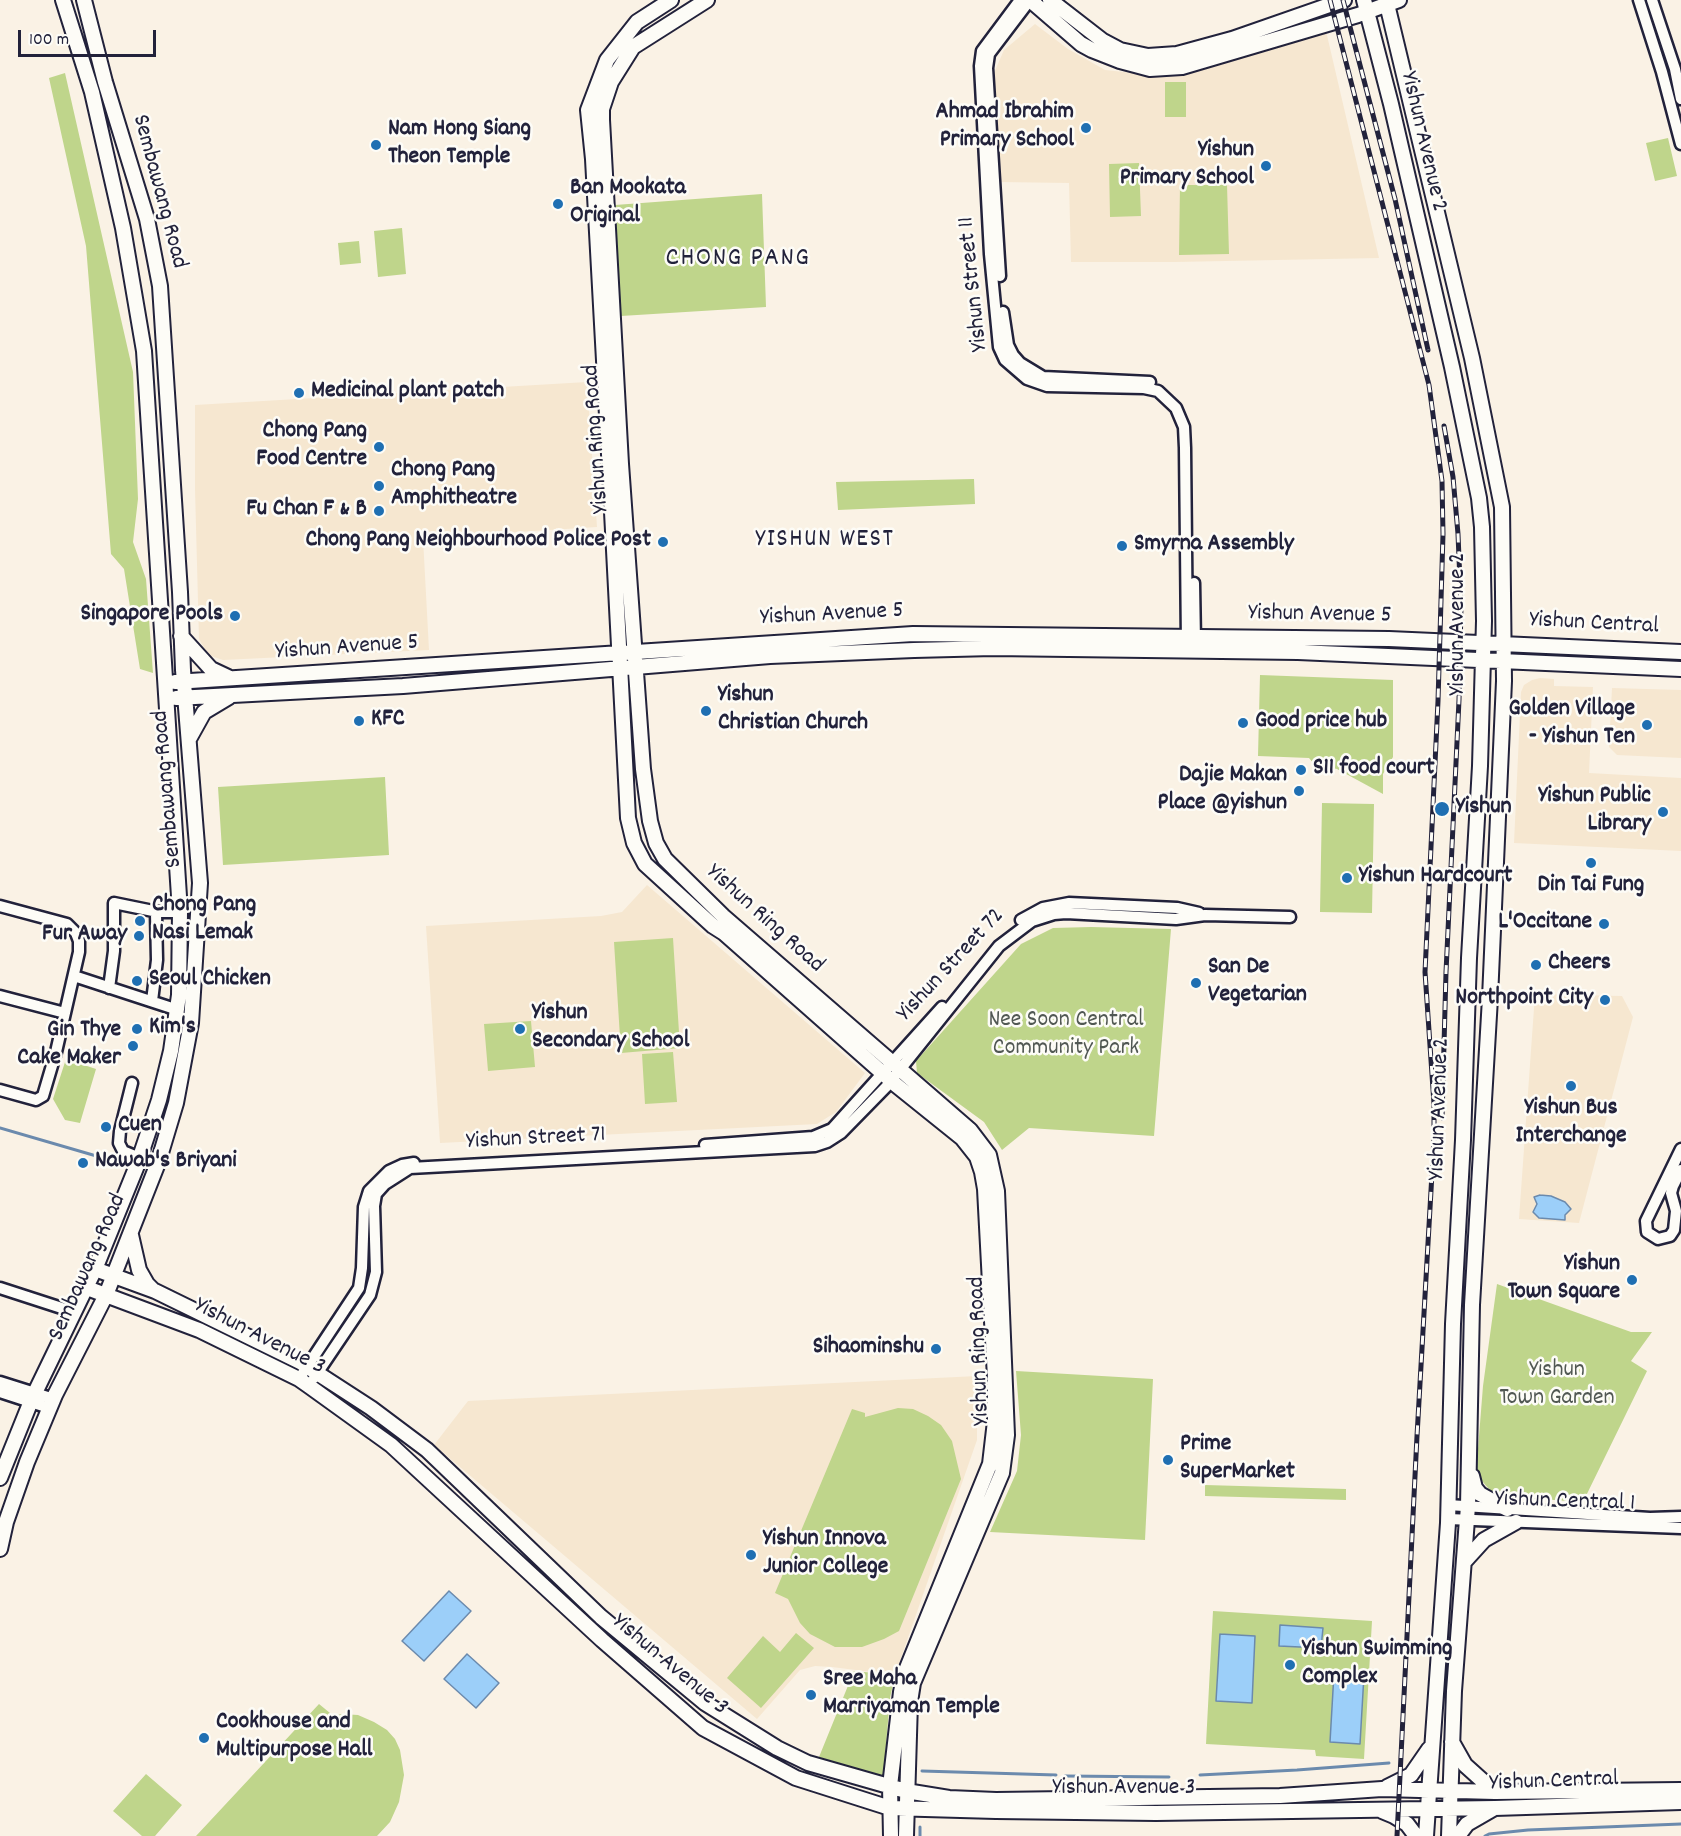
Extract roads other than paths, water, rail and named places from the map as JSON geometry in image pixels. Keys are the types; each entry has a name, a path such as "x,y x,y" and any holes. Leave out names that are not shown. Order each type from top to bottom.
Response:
{"main road":[{"name":"Sembawang Road","path":"0,1478 33,1396 87,1288 140,1158 159,1100 178,1010 180,912 144,351 123,228 95,102 63,0"},
{"name":"Sembawang Road","path":"0,1550 6,1522 27,1462 52,1403 106,1295 158,1163 173,1113 191,1023 200,884 183,681 176,529 160,286 147,219 105,82 84,0"},
{"name":"Yishun Ring Road","path":"671,0 637,22 607,60 588,111 593,159 628,818 634,843 645,864 713,926 892,1072 970,1130 984,1146 992,1165 998,1203 1007,1435 1002,1473 913,1683 910,1702 906,1836"},
{"name":"Yishun Ring Road","path":"707,0 633,47 611,82 602,109 612,313 646,800 656,843 665,859 973,1150 982,1172 987,1205 995,1421 987,1473 904,1673 890,1786 891,1836"},
{"path":"1030,0 1081,44 1120,61 1150,69 1182,67 1366,6 1390,2"},
{"path":"1050,0 1103,41 1120,50 1148,56 1177,54 1232,39 1344,0"},
{"name":"Yishun Avenue 2","path":"1390,2 1472,358 1503,507 1504,661 1490,998 1472,1305 1470,1465 1449,1790 1449,1836"},
{"name":"Yishun Avenue 2","path":"1366,6 1452,367 1479,498 1482,527 1483,660 1480,765 1467,998 1443,1617 1431,1747 1426,1836"},
{"path":"1479,498 1481,477 1488,467 1494,464"},
{"name":"Yishun Avenue 5","path":"164,682 913,634 1389,639 1504,644"},
{"path":"181,636 211,669 233,679"},
{"name":"Yishun Central","path":"1504,644 1681,652"},
{"name":"Yishun Avenue 5","path":"165,699 402,686 770,656 914,650 993,648 1298,652 1504,661"},
{"name":"Yishun Central","path":"1504,661 1681,669"},
{"path":"189,739 204,712 233,694"},
{"path":"130,1234 139,1269 147,1284 155,1291"},
{"name":"Yishun Avenue 3","path":"95,1269 155,1291 313,1369 371,1408 427,1450 601,1617 705,1703 777,1748 808,1763 906,1791 949,1798 1068,1800 1280,1796 1382,1789 1428,1789"},
{"name":"Yishun Avenue 3","path":"87,1288 199,1330 304,1382 391,1445 602,1640 703,1728 796,1778 890,1808 906,1809 1156,1814 1427,1808"},
{"path":"98,1312 113,1305 129,1303"},
{"path":"1470,1465 1473,1482 1480,1494 1507,1509"},
{"path":"1464,1562 1484,1540 1516,1522"},
{"path":"1452,1741 1465,1765 1495,1792"},
{"path":"1382,1789 1412,1775 1431,1747"},
{"name":"Yishun Central","path":"1428,1789 1495,1792 1681,1790"},
{"name":"Yishun Central","path":"1427,1808 1681,1802"},
{"path":"1458,1836 1467,1824 1494,1808"},
{"path":"1380,1810 1401,1820 1416,1836"}],"street":[{"name":"Yishun Street 11","path":"1020,0 982,51 980,66 990,254 999,347 1005,360 1027,380 1047,386 1144,388 1158,391 1176,408 1184,427 1191,636"},
{"name":"Yishun Street 11","path":"1030,0 989,54 987,68 998,254 1008,345 1020,363 1043,377 1144,381 1161,385 1182,406 1190,426 1192,447 1191,651"},
{"path":"1639,0 1662,72 1681,144"},
{"path":"1652,0 1675,69 1681,99"},
{"path":"109,988 114,951 114,903 158,912 180,912"},
{"name":"Yishun Street 72","path":"892,1072 999,940 1030,914 1054,905 1083,903 1177,908 1205,915 1290,917"},
{"path":"0,906 67,924 76,933 79,941 74,976 43,1096 36,1100 0,1090"},
{"path":"152,1001 157,960 156,916 158,912"},
{"path":"74,976 178,1010"},
{"path":"0,996 65,1013"},
{"name":"Yishun Street 71","path":"304,1382 370,1295 376,1272 374,1206 376,1194 385,1184 410,1168 815,1146 841,1133 892,1072"},
{"name":"Yishun Street 71","path":"313,1369 359,1287 362,1272 364,1207 369,1191 375,1182 388,1171 402,1165 813,1137 832,1129 892,1072"},
{"path":"132,1083 119,1143 123,1151 140,1158"},
{"path":"1681,1149 1646,1221 1645,1229 1651,1236 1664,1239 1674,1230 1677,1211 1671,1193 1681,1170"},
{"path":"362,1272 376,1272"},
{"path":"0,1288 74,1312"},
{"path":"3,1388 52,1403"},
{"name":"Yishun Central 1","path":"1448,1512 1468,1506 1650,1518 1680,1526"},
{"name":"Yishun Central 1","path":"1448,1512 1467,1520 1680,1526"}],"water":[{"path":"1551,1196 1565,1202 1571,1209 1565,1215 1565,1220 1539,1218 1533,1212 1537,1204 1534,1197"},
{"path":"449,1591 471,1611 424,1661 402,1641"},
{"path":"1280,1625 1323,1628 1321,1648 1279,1646"},
{"path":"1220,1634 1255,1636 1252,1703 1216,1701"},
{"path":"467,1654 499,1683 476,1708 444,1679"},
{"path":"1334,1673 1364,1675 1360,1744 1330,1742"}],"waterway":[{"path":"0,1128 117,1162"},
{"path":"1200,1775 1389,1763"},
{"path":"922,1771 1056,1775"},
{"path":"1065,1776 1169,1777"},
{"path":"1485,1836 1528,1830 1681,1824"},
{"path":"920,1827 920,1836"}],"railway":[{"path":"1330,0 1429,385 1442,481 1443,534 1438,701 1425,972 1434,1104 1434,1138 1397,1836"},
{"path":"1343,0 1395,199 1428,350"},
{"path":"1442,1118 1461,606 1453,477 1444,426"}],"place":[{"name":"Ahmad Ibrahim Primary School","path":"1086,128"},
{"name":"Nam Hong Siang Theon Temple","path":"376,145"},
{"name":"Yishun Primary School","path":"1266,166"},
{"name":"Ban Mookata Original","path":"558,204"},
{"name":"Medicinal plant patch","path":"299,393"},
{"name":"Chong Pang Food Centre","path":"379,447"},
{"name":"Chong Pang Amphitheatre","path":"379,486"},
{"name":"Fu Chan F & B","path":"379,511"},
{"name":"Chong Pang Neighbourhood Police Post","path":"663,542"},
{"name":"Smyrna Assembly","path":"1122,546"},
{"name":"Singapore Pools","path":"235,616"},
{"name":"Yishun Christian Church","path":"706,711"},
{"name":"KFC","path":"359,721"},
{"name":"Good price hub","path":"1243,723"},
{"name":"Golden Village - Yishun Ten","path":"1647,725"},
{"name":"S11 food court","path":"1301,770"},
{"name":"Dajie Makan Place @yishun","path":"1299,791"},
{"name":"Yishun","path":"1442,809"},
{"name":"Yishun Public Library","path":"1663,812"},
{"name":"Din Tai Fung","path":"1591,863"},
{"name":"Yishun Hardcourt","path":"1347,878"},
{"name":"Chong Pang Nasi Lemak","path":"140,921"},
{"name":"L'Occitane","path":"1604,924"},
{"name":"Fur Away","path":"139,936"},
{"name":"Cheers","path":"1536,965"},
{"name":"Seoul Chicken","path":"137,981"},
{"name":"San De Vegetarian","path":"1196,983"},
{"name":"Northpoint City","path":"1605,1000"},
{"name":"Kim's","path":"137,1029"},
{"name":"Yishun Secondary School","path":"520,1029"},
{"name":"Gin Thye Cake Maker","path":"133,1046"},
{"name":"Yishun Bus Interchange","path":"1571,1086"},
{"name":"Cuen","path":"106,1127"},
{"name":"Nawab's Briyani","path":"83,1163"},
{"name":"Yishun Town Square","path":"1632,1280"},
{"name":"Sihaominshu","path":"936,1349"},
{"name":"Prime SuperMarket","path":"1168,1460"},
{"name":"Yishun Innova Junior College","path":"751,1555"},
{"name":"Yishun Swimming Complex","path":"1290,1665"},
{"name":"Sree Maha Marriyaman Temple","path":"811,1695"},
{"name":"Cookhouse and Multipurpose Hall","path":"204,1738"}],"district":[{"name":"CHONG PANG","path":"738,260"},
{"name":"YISHUN WEST","path":"825,541"}],"park label":[{"name":"Nee Soon Central Community Park","path":"1066,1036"},
{"name":"Yishun Town Garden","path":"1557,1386"}]}
